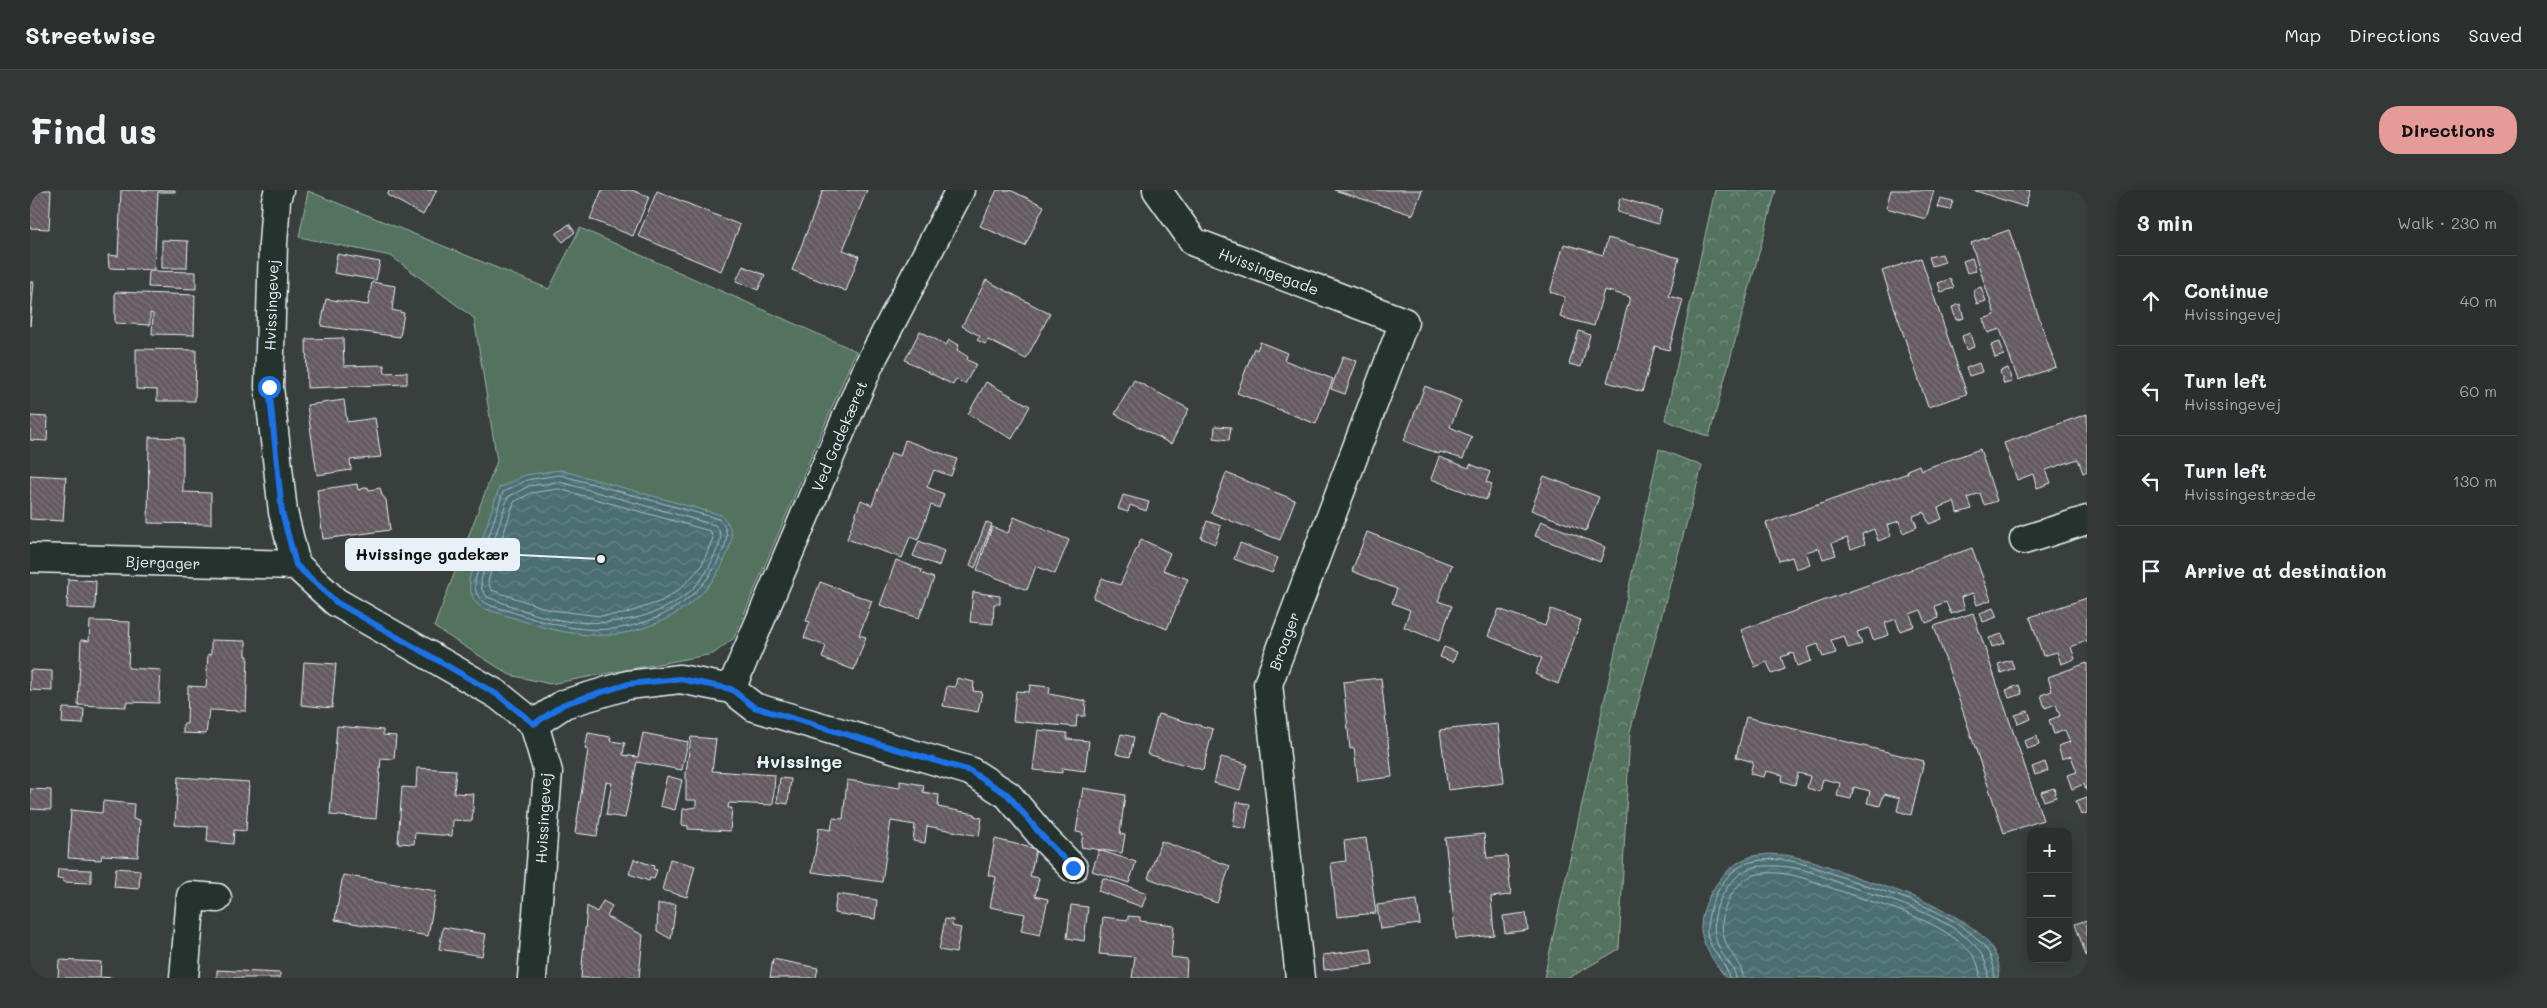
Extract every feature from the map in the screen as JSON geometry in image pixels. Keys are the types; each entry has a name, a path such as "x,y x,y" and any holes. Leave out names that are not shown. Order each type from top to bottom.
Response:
{"street":[{"name":"Hvissingevej","path":"279,190 276,200 273,244 269,387 282,512 296,565"},
{"name":"Ved Gadekæret","path":"731,689 869,365 960,190"},
{"name":"Hvissingegade","path":"1157,190 1194,242 1404,322"},
{"name":"Broager","path":"1300,978 1268,684 1404,322"},
{"path":"2024,540 2087,520"},
{"name":"Bjergager","path":"30,558 296,565"},
{"path":"296,565 336,602 498,695 534,724 564,704 628,684 680,679 731,689 754,707 970,771 1008,795 1043,837 1073,868"},
{"name":"Hvissingevej","path":"532,978 548,772 534,724"},
{"path":"184,978 191,896 217,898"}],"green space":[{"path":"1715,190 1776,190 1709,437 1665,420"},
{"path":"308,191 549,289 580,228 856,351 734,638 713,654 550,684 510,675 434,627 497,461 474,318 391,256 299,237"},
{"path":"1659,449 1702,466 1630,732 1619,949 1569,978 1544,978"}],"water":[{"path":"560,470 721,515 726,520 732,536 728,553 708,586 686,607 673,615 644,628 613,635 582,634 550,629 489,610 477,604 473,597 469,579 499,488 525,475"},
{"path":"1770,854 1793,856 1822,864 1898,891 1947,912 1969,926 1987,941 1997,959 1998,978 1726,978 1710,956 1702,937 1704,908 1714,887 1729,870 1749,857"}],"building":[{"path":"30,190 51,190 49,229 30,228"},
{"path":"121,190 175,190 175,192 158,192 154,270 109,268 108,255 118,256"},
{"path":"390,190 437,190 423,215 387,195"},
{"path":"602,190 632,190 649,197 633,236 590,219"},
{"path":"823,190 867,190 843,250 859,256 846,291 792,270"},
{"path":"997,190 1010,190 1044,206 1025,246 980,226"},
{"path":"1334,190 1422,190 1413,215"},
{"path":"1891,190 1934,190 1926,219 1886,208"},
{"path":"1973,190 2030,190 2025,207"},
{"path":"657,191 740,225 721,271 638,236"},
{"path":"1620,198 1662,210 1658,224 1617,212"},
{"path":"1940,198 1953,201 1950,210 1937,207"},
{"path":"569,224 575,232 563,242 556,234"},
{"path":"2009,230 2056,367 2018,380 2000,329 1988,333 1983,319 1995,315 1971,243"},
{"path":"1608,238 1679,258 1669,296 1683,300 1669,350 1655,346 1642,392 1607,382 1630,297 1604,290 1594,326 1560,317 1565,297 1550,292 1564,244 1603,255"},
{"path":"162,240 188,241 187,268 162,268"},
{"path":"337,254 380,262 376,280 334,273"},
{"path":"1942,254 1945,262 1932,266 1929,257"},
{"path":"1921,258 1967,394 1928,407 1882,271"},
{"path":"1972,258 1976,271 1967,273 1963,261"},
{"path":"743,266 765,275 758,290 736,281"},
{"path":"149,271 196,272 196,289 148,287"},
{"path":"1950,279 1954,288 1941,292 1938,283"},
{"path":"986,280 1050,314 1026,359 988,340 985,344 977,340 980,336 962,326"},
{"path":"30,282 34,282 30,326"},
{"path":"372,282 395,286 392,310 404,313 400,337 321,326 326,299 368,305"},
{"path":"1981,287 1986,301 1977,304 1973,290"},
{"path":"115,292 195,295 194,335 152,334 153,314 150,313 150,325 115,323"},
{"path":"1960,304 1964,318 1956,320 1952,307"},
{"path":"920,331 946,345 949,340 959,345 957,350 968,357 967,360 976,364 965,384 956,379 953,385 905,360"},
{"path":"1579,331 1590,335 1581,367 1569,364"},
{"path":"1970,333 1974,347 1966,350 1962,336"},
{"path":"343,338 344,366 384,365 385,373 407,372 407,384 307,388 306,339"},
{"path":"1260,342 1287,353 1284,360 1333,379 1316,424 1237,393 1254,348 1257,350"},
{"path":"2000,342 2004,355 1995,358 1991,345"},
{"path":"136,349 196,350 195,401 157,401 157,390 136,389"},
{"path":"1343,356 1357,361 1345,394 1331,389"},
{"path":"1979,363 1982,372 1969,376 1966,368"},
{"path":"2008,368 2012,382 2004,384 2000,371"},
{"path":"1134,380 1189,409 1171,444 1115,414"},
{"path":"986,382 1030,406 1012,439 968,414"},
{"path":"1425,386 1461,401 1450,427 1472,437 1463,459 1440,452 1439,454 1404,441"},
{"path":"344,400 347,422 375,418 381,457 350,460 351,470 317,475 307,405"},
{"path":"2087,414 2087,471 2083,473 2078,459 2046,470 2051,483 2037,488 2033,474 2017,480 2004,443"},
{"path":"30,416 48,417 47,441 30,440"},
{"path":"1215,426 1231,427 1229,440 1214,438"},
{"path":"149,437 183,438 183,492 211,493 211,524 148,523"},
{"path":"905,440 957,459 951,476 934,470 927,487 944,494 939,508 931,505 918,540 910,537 902,558 847,539 861,500 872,505 891,453 900,456"},
{"path":"1980,449 1997,501 1984,505 1980,493 1968,498 1972,509 1958,513 1954,502 1938,508 1942,519 1929,524 1924,512 1913,516 1917,527 1903,533 1899,521 1887,525 1891,536 1878,541 1874,529 1862,534 1865,544 1851,549 1847,538 1832,543 1836,555 1823,559 1819,548 1806,552 1810,564 1796,569 1792,557 1779,561 1766,523 1908,473 1907,470 1919,465 1921,470"},
{"path":"1439,457 1469,468 1470,464 1490,472 1486,482 1492,484 1486,500 1431,479"},
{"path":"1226,473 1295,500 1280,540 1211,513"},
{"path":"30,475 66,477 63,521 30,519"},
{"path":"1544,476 1599,497 1586,531 1531,510"},
{"path":"357,484 358,490 368,487 369,490 380,488 386,500 390,530 323,539 317,490"},
{"path":"1123,495 1149,502 1146,511 1130,505 1128,512 1118,509"},
{"path":"1014,517 1069,540 1055,574 1036,566 1027,590 977,570 992,527 1008,533"},
{"path":"1207,521 1221,526 1215,544 1201,538"},
{"path":"1541,521 1605,547 1600,562 1535,536"},
{"path":"986,522 992,524 975,568 970,565"},
{"path":"1367,532 1452,565 1438,601 1452,606 1439,641 1404,627 1410,610 1392,603 1397,589 1352,571"},
{"path":"1141,539 1170,553 1163,570 1188,579 1167,629 1093,598 1102,578 1120,585"},
{"path":"919,541 944,551 939,566 913,556"},
{"path":"1240,543 1278,558 1272,573 1234,559"},
{"path":"1972,548 1991,600 1977,605 1973,593 1961,597 1965,609 1951,614 1946,602 1935,606 1939,618 1926,623 1921,610 1910,614 1914,626 1900,631 1896,619 1885,623 1889,635 1873,640 1869,628 1857,632 1862,644 1848,648 1844,636 1831,640 1836,653 1823,657 1818,644 1807,648 1811,661 1797,666 1793,653 1781,657 1785,669 1772,674 1767,662 1755,667 1741,630"},
{"path":"896,560 922,570 921,573 934,578 919,618 880,605"},
{"path":"68,579 96,581 95,609 67,608"},
{"path":"820,582 872,601 859,635 866,637 854,670 822,658 826,646 804,638 810,622 806,621"},
{"path":"973,592 1000,596 1000,604 994,604 993,624 970,622"},
{"path":"2087,598 2087,643 2086,641 2071,647 2075,659 2061,664 2057,652 2043,656 2030,617"},
{"path":"1993,608 1997,617 1983,622 1980,613"},
{"path":"1499,609 1545,626 1551,609 1581,620 1558,684 1535,674 1542,658 1488,636"},
{"path":"1973,613 2043,820 2004,833 1934,626"},
{"path":"90,621 130,622 128,668 161,670 159,703 126,702 126,707 78,705 81,640 89,641"},
{"path":"2002,634 2005,643 1992,647 1989,638"},
{"path":"211,640 246,641 246,656 248,656 246,711 209,710 206,734 183,733 183,724 187,724 188,686 206,687 208,654 211,655"},
{"path":"1444,647 1457,652 1453,662 1440,657"},
{"path":"2011,660 2014,668 2001,673 1998,664"},
{"path":"304,662 336,664 332,708 301,705"},
{"path":"2087,663 2087,793 2084,784 2072,789 2067,775 2077,772 2071,756 2062,759 2058,746 2070,742 2065,730 2054,734 2049,720 2060,716 2056,704 2045,708 2041,695 2052,691 2048,677"},
{"path":"30,670 52,671 52,691 30,690"},
{"path":"957,678 974,682 973,691 982,692 978,712 943,706 947,686 955,687"},
{"path":"1381,678 1392,777 1358,781 1354,748 1350,749 1343,682"},
{"path":"1030,685 1050,687 1049,694 1086,701 1085,716 1077,716 1076,727 1013,721 1016,691 1029,692"},
{"path":"2019,685 2022,694 2009,698 2006,690"},
{"path":"63,708 84,709 83,724 62,723"},
{"path":"2028,711 2031,719 2018,724 2015,715"},
{"path":"1158,714 1213,729 1203,770 1147,754"},
{"path":"1746,717 1924,761 1911,815 1897,811 1900,798 1884,794 1880,806 1867,803 1870,791 1854,787 1851,799 1837,796 1840,783 1823,779 1820,792 1807,788 1810,776 1798,773 1795,785 1781,781 1783,775 1766,771 1764,777 1750,774 1753,762 1736,757"},
{"path":"1498,724 1504,783 1448,790 1440,730"},
{"path":"337,726 383,730 383,735 396,736 394,759 381,758 376,819 330,815"},
{"path":"1038,730 1067,733 1067,739 1089,741 1085,771 1062,768 1062,773 1033,770"},
{"path":"588,733 611,737 610,741 625,743 623,755 638,757 643,733 688,742 682,770 637,762 625,818 606,815 612,783 606,782 597,836 575,833 588,750 585,749"},
{"path":"1121,734 1134,737 1130,757 1116,754"},
{"path":"2037,736 2039,745 2027,749 2024,741"},
{"path":"691,737 716,739 712,771 775,775 773,805 729,803 728,808 732,808 730,831 688,829 688,826 682,825 683,809 696,807 696,800 686,800 686,772"},
{"path":"1221,757 1247,764 1240,790 1214,783"},
{"path":"2045,762 2048,771 2035,775 2032,767"},
{"path":"417,768 456,770 454,793 474,794 472,821 453,820 452,836 415,833 414,844 398,843 402,787 416,788"},
{"path":"667,776 682,780 675,810 660,806"},
{"path":"178,777 249,782 246,831 234,830 233,844 207,842 208,827 175,825"},
{"path":"780,778 791,779 788,804 777,802"},
{"path":"847,780 900,788 900,781 924,785 923,792 939,795 938,807 975,814 974,816 982,818 979,836 927,826 925,843 913,841 915,825 891,821 882,882 812,872 819,828 831,830 833,818 843,819"},
{"path":"1083,788 1125,795 1120,834 1125,835 1122,853 1081,847 1083,833 1076,832"},
{"path":"2054,788 2056,797 2044,801 2041,792"},
{"path":"30,789 51,790 51,810 30,809"},
{"path":"2087,797 2087,813 2081,815 2076,801"},
{"path":"103,801 134,804 133,819 140,820 138,857 102,855 101,860 68,858 71,810 102,813"},
{"path":"1237,802 1250,804 1246,829 1233,826"},
{"path":"1484,834 1487,858 1507,856 1511,895 1491,897 1494,935 1456,939 1445,838"},
{"path":"1366,838 1376,913 1337,917 1331,863 1346,861 1344,841"},
{"path":"995,839 1036,849 1030,876 1039,878 1035,896 1048,899 1040,935 1021,931 1025,914 990,907 996,877 988,875"},
{"path":"1161,841 1230,866 1217,903 1148,878"},
{"path":"1099,850 1136,862 1129,883 1092,871"},
{"path":"634,859 654,866 653,869 657,870 654,879 650,878 649,881 629,874"},
{"path":"670,859 695,866 687,897 662,890"},
{"path":"116,868 140,870 139,889 114,887"},
{"path":"58,869 91,870 91,883 63,882 63,878 57,879"},
{"path":"343,875 436,891 428,936 335,920"},
{"path":"1103,878 1147,893 1142,907 1098,891"},
{"path":"837,894 877,900 875,919 834,913"},
{"path":"1417,900 1420,924 1380,929 1377,905"},
{"path":"603,901 612,906 607,917 643,935 639,978 581,978 587,906 597,912"},
{"path":"658,904 676,904 671,939 657,931"},
{"path":"1071,905 1088,907 1084,941 1067,938"},
{"path":"1526,913 1528,930 1505,933 1503,916"},
{"path":"1128,916 1140,917 1140,921 1174,925 1171,957 1187,959 1186,978 1132,978 1135,957 1099,954 1103,917 1128,920"},
{"path":"945,919 953,920 952,926 961,928 956,953 939,950"},
{"path":"2087,920 2087,958 2075,924"},
{"path":"443,927 486,934 482,956 439,949"},
{"path":"1371,949 1373,964 1324,970 1323,955"},
{"path":"773,959 818,968 816,978 770,978"},
{"path":"59,960 101,962 100,977 114,978 58,978"},
{"path":"217,970 280,973 280,978 217,978"}],"place":[{"name":"Hvissinge gadekær","path":"601,559"}],"district":[{"name":"Hvissinge","path":"799,761"}],"route":[{"path":"269,387 282,512 296,565 336,602 498,695 534,724 564,704 628,684 680,679 731,689 754,707 970,771 1008,795 1043,837 1073,868"}]}
